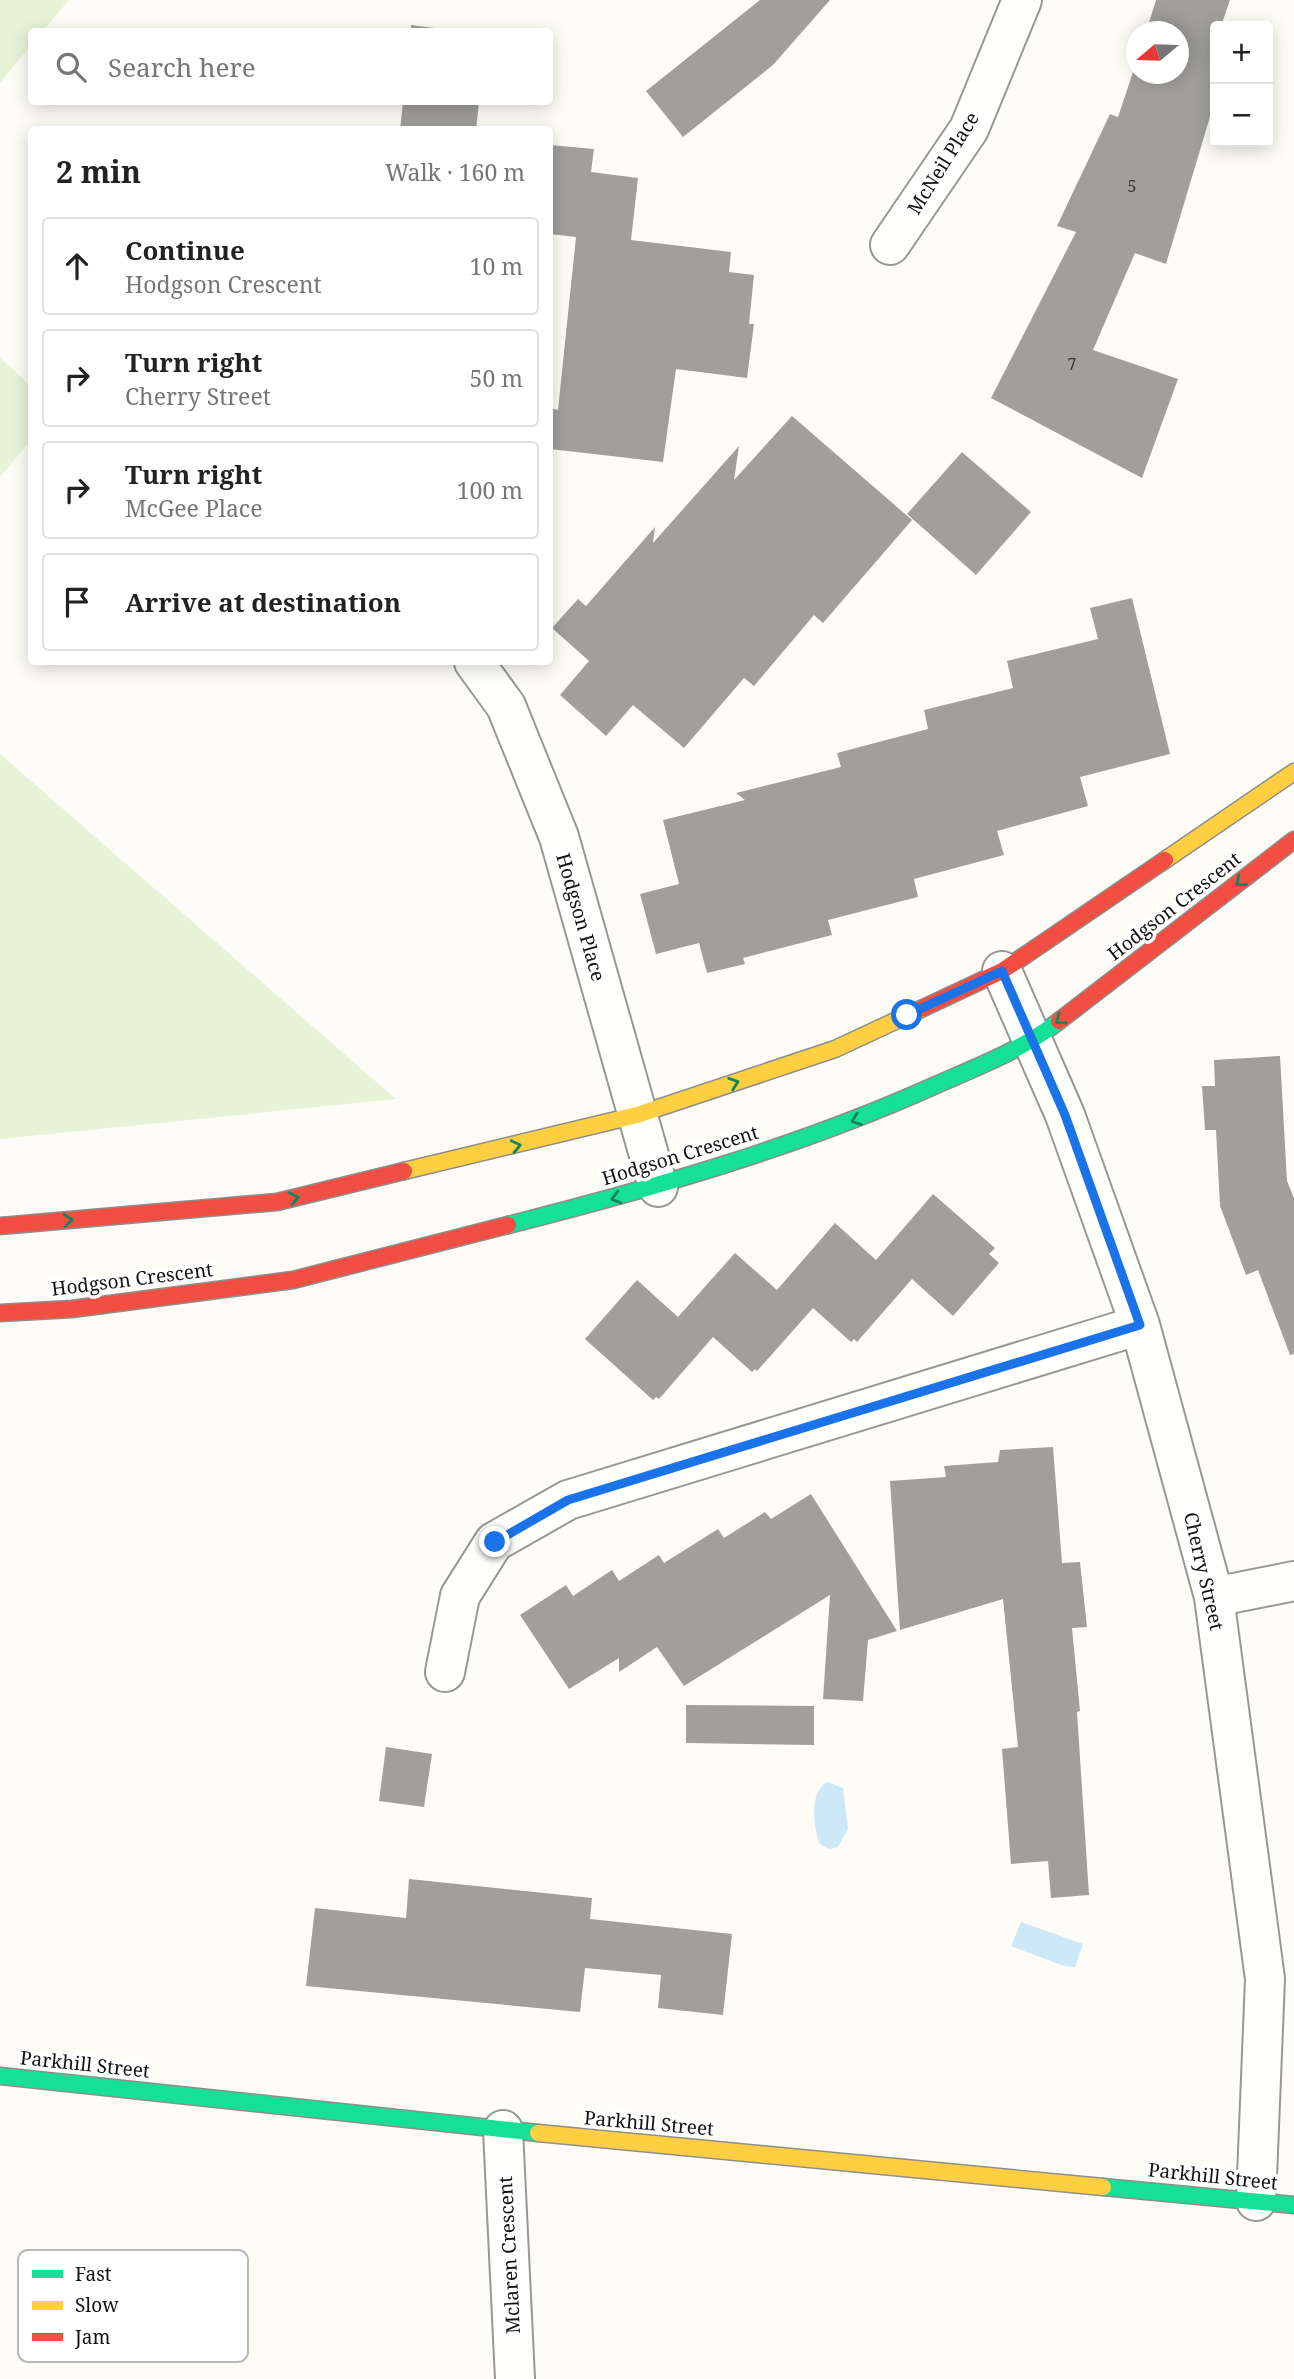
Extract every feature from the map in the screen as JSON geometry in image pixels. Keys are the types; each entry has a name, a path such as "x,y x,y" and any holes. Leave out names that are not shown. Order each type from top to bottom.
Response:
{"street":[{"name":"McNeil Place","path":"890,245 970,129 1022,0"},
{"name":"Hodgson Place","path":"476,665 506,706 559,837 658,1186"},
{"name":"Hodgson Crescent","path":"0,1226 277,1202 637,1115 835,1049 1002,971 1294,772"},
{"name":"Hodgson Crescent","path":"0,1313 72,1309 293,1280 658,1186 862,1118 1032,1041 1294,840"},
{"name":"Cherry Street","path":"1002,971 1065,1115 1140,1325 1214,1597 1265,1979 1256,2201"},
{"path":"445,1672 460,1596 495,1542 568,1500 1140,1325"},
{"path":"1214,1597 1294,1581"},
{"name":"Parkhill Street","path":"0,2076 503,2130 1294,2205"},
{"name":"Mclaren Crescent","path":"503,2130 514,2379"}],"green space":[{"path":"0,0 69,0 46,28 28,28 28,49 0,83"},
{"path":"0,358 28,383 28,444 0,477"},
{"path":"0,754 396,1099 0,1139"}],"water":[{"path":"827,1782 843,1788 848,1829 838,1847 829,1849 820,1844 814,1820 817,1794"},
{"path":"1021,1922 1083,1944 1075,1967 1064,1966 1011,1946"}],"building":[{"path":"760,0 830,0 773,65 683,137 646,91"},
{"path":"1156,0 1230,0 1223,21 1210,21 1210,117 1166,264 1135,253 1093,350 1178,379 1142,478 991,398 1076,232 1057,226 1110,114 1118,117 1129,84 1189,84 1189,21 1149,21"},
{"path":"411,25 435,28 411,28"},
{"path":"403,105 479,105 476,126 400,126"},
{"path":"553,145 594,149 591,172 638,178 631,240 731,252 729,272 754,275 749,324 754,324 747,378 676,369 663,462 553,449 553,409 558,410 576,237 553,234"},
{"path":"792,416 912,520 823,623 814,615 754,686 744,678 684,748 633,705 606,736 560,695 589,661 553,627 578,599 586,606 655,527 653,543 739,446 734,480"},
{"path":"962,452 1031,512 976,575 907,514"},
{"path":"1132,598 1170,754 1080,777 1088,806 997,831 1004,855 914,879 918,897 828,920 832,935 743,958 745,964 707,973 699,943 656,954 640,894 679,884 663,820 745,800 736,793 841,767 837,753 928,729 924,710 1013,688 1007,661 1098,639 1090,608"},
{"path":"1280,1056 1287,1181 1294,1198 1294,1354 1290,1355 1258,1270 1246,1275 1220,1206 1216,1130 1205,1130 1202,1086 1215,1086 1214,1060"},
{"path":"933,1194 995,1248 989,1254 999,1263 953,1316 912,1279 857,1342 854,1339 851,1342 813,1308 757,1371 755,1369 752,1372 713,1337 659,1399 656,1397 653,1400 585,1339 637,1280 678,1317 735,1253 777,1290 835,1223 876,1260"},
{"path":"1053,1447 1062,1563 1080,1562 1087,1627 1072,1628 1080,1711 1077,1712 1089,1895 1051,1898 1048,1861 1011,1864 1002,1749 1018,1747 1003,1599 900,1630 890,1481 946,1477 944,1466 998,1462 1000,1450"},
{"path":"811,1494 897,1631 868,1640 863,1701 823,1699 830,1595 684,1686 657,1647 619,1672 619,1658 569,1689 520,1615 566,1585 573,1596 612,1570 619,1581 659,1555 664,1563 718,1529 724,1538 765,1512 771,1519"},
{"path":"686,1705 814,1706 814,1745 686,1743"},
{"path":"386,1747 432,1754 424,1807 379,1801"},
{"path":"409,1879 592,1898 590,1919 732,1934 723,2015 658,2008 661,1975 585,1968 580,2012 306,1986 315,1908 406,1918"}],"traffic: fast":[{"path":"508,1225 671,1181 831,1128 1000,1057 1059,1021"},
{"path":"0,2076 538,2133"},
{"path":"1103,2187 1294,2205"}],"traffic: slow":[{"path":"1165,860 1294,772"},
{"path":"404,1171 637,1115 835,1049 921,1009"},
{"path":"538,2133 1103,2187"}],"traffic: jam":[{"path":"1059,1021 1294,840"},
{"path":"921,1009 1002,971 1165,860"},
{"path":"0,1226 277,1202 404,1171"},
{"path":"0,1313 72,1309 293,1280 508,1225"}],"route":[{"path":"495,1542 568,1500 1140,1325 1065,1115 1002,971 907,1015"}]}
